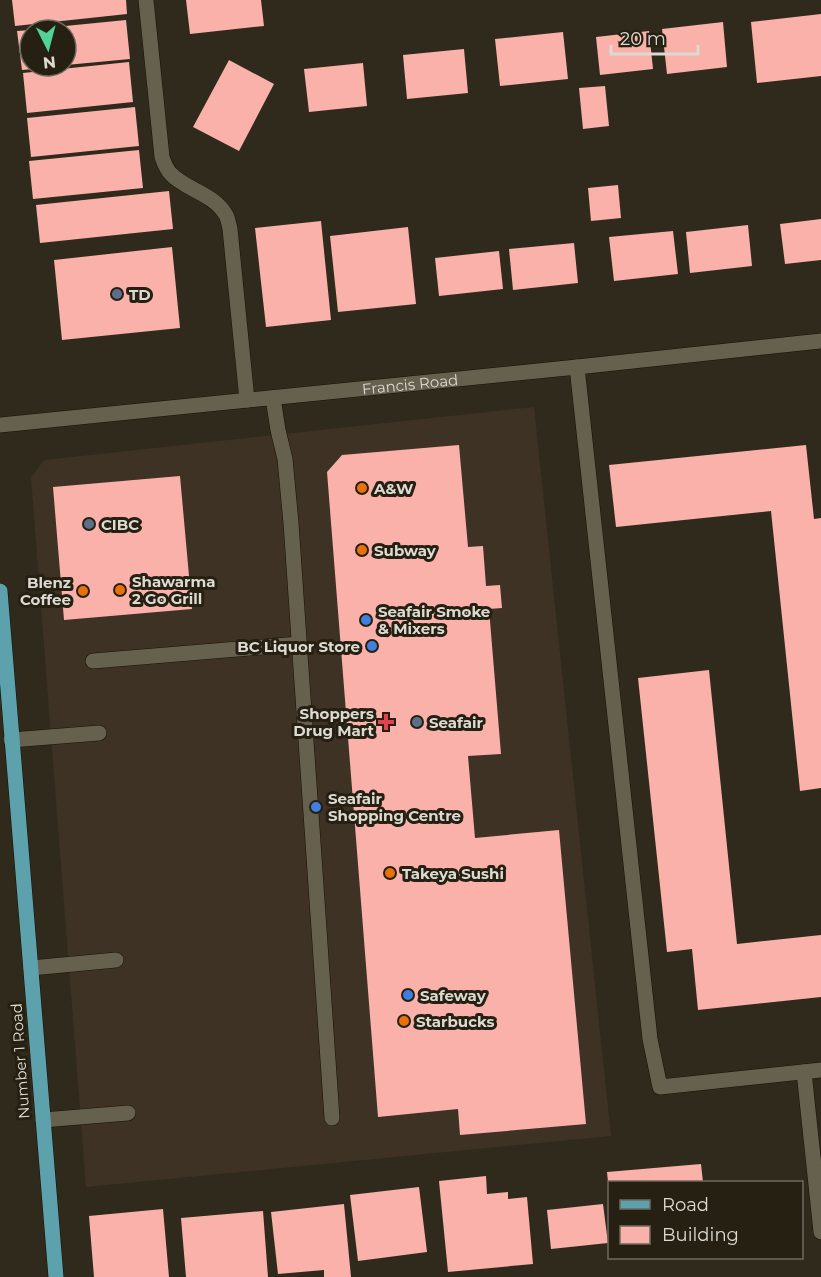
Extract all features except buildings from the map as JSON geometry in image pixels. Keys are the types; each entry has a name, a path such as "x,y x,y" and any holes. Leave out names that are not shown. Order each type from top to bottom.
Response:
{"main road":[{"name":"Number 1 Road","path":"0,591 56,1277"}],"street":[{"path":"146,0 162,157 165,166 172,176 210,198 226,216 230,229 247,400"},
{"name":"Francis Road","path":"0,425 821,341"},
{"path":"577,367 647,1015 660,1087 821,1070"},
{"path":"273,398 285,459 291,524 332,1118"},
{"path":"93,661 299,644"},
{"path":"11,740 99,733"},
{"path":"31,968 116,960"},
{"path":"804,1072 821,1232"},
{"path":"42,1120 128,1113"}],"shaded area":[{"name":"Seafair Shopping Centre","path":"534,407 611,1136 86,1187 31,478 44,460"}],"place":[{"name":"TD","path":"117,294"},
{"name":"A&W","path":"362,488"},
{"name":"CIBC","path":"89,524"},
{"name":"Subway","path":"362,550"},
{"name":"Shawarma 2 Go Grill","path":"120,590"},
{"name":"Blenz Coffee","path":"83,591"},
{"name":"Seafair Smoke & Mixers","path":"366,620"},
{"name":"BC Liquor Store","path":"372,646"},
{"name":"Shoppers Drug Mart","path":"386,722"},
{"name":"Seafair","path":"417,722"},
{"name":"Seafair Shopping Centre","path":"316,807"},
{"name":"Takeya Sushi","path":"390,873"},
{"name":"Safeway","path":"408,995"},
{"name":"Starbucks","path":"404,1021"}]}
